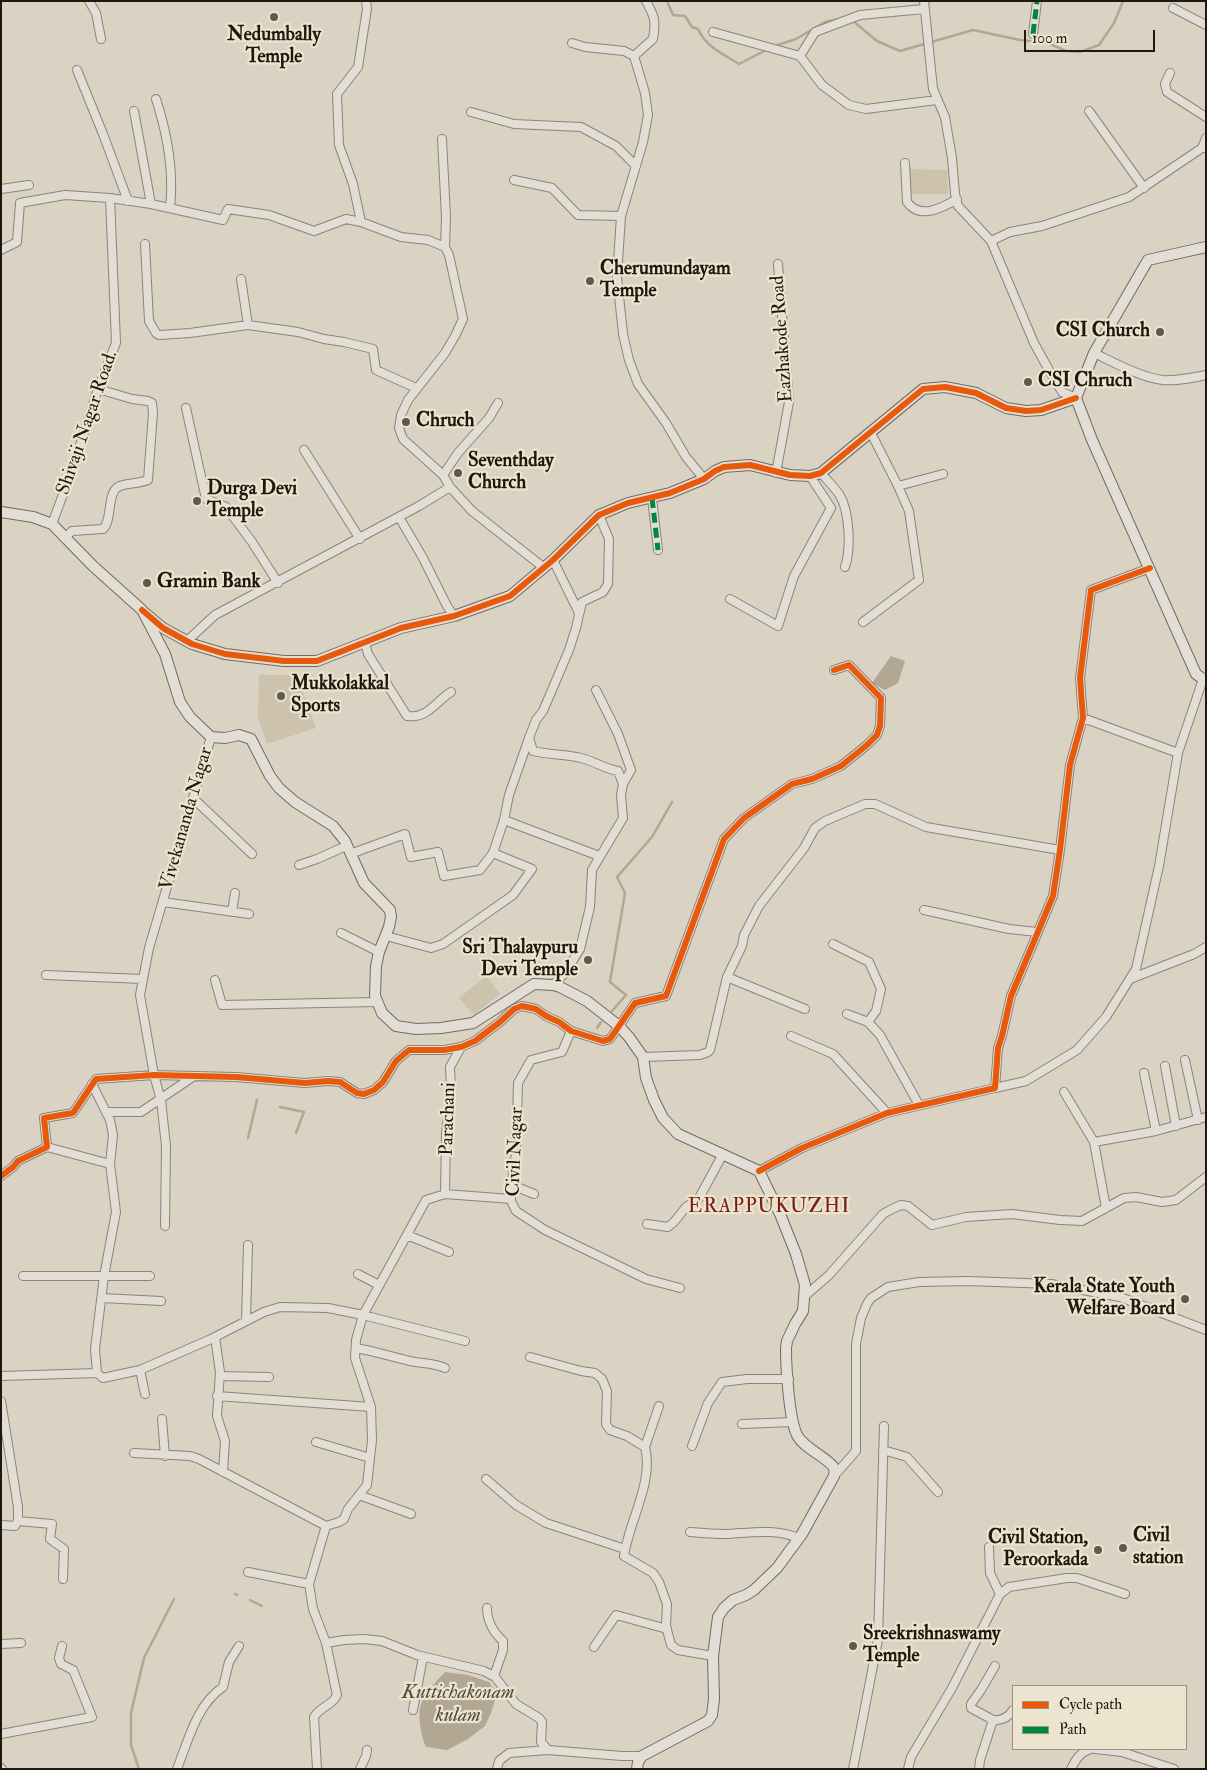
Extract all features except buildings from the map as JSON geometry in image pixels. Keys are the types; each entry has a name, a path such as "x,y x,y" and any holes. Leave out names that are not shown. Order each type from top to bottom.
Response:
{"main road":[{"path":"1204,680 1196,674 1092,440 1076,398 1094,353 1148,260 1206,247"},
{"path":"1,512 33,517 52,524 64,538 163,628 192,644 225,654 284,661 318,661 365,644 401,628 454,616 510,596 553,560 599,515 628,503 670,493 704,479 715,470 733,465 750,465 776,473 810,476 821,473 923,389 945,387 976,393 1006,408 1026,411 1041,410 1076,398"},
{"path":"142,610 165,654 180,702 190,717 211,737 239,736 251,739 270,776 279,788 295,802 333,826 348,850 364,883 390,910 391,917 379,952 374,978 375,996 382,1013 396,1026 416,1029 441,1028 473,1023 534,984 553,985 587,1001 619,1026 643,1057 646,1078 663,1118 678,1134 759,1170 776,1206 796,1254 805,1285 803,1312 787,1340 786,1356 792,1422 798,1437 834,1468 834,1476 798,1538 777,1568 746,1596 733,1600 718,1617 713,1656 714,1699 712,1715 708,1721 642,1756 638,1762 637,1769"}],"street":[{"path":"89,1 96,13 101,39"},
{"path":"361,222 353,184 339,146 337,94 358,67 367,9 366,1"},
{"path":"634,56 653,39 655,19 646,1"},
{"path":"1034,34 1037,1"},
{"path":"800,56 815,32 860,15 924,5 933,89 945,117 958,206 991,241 1034,343 1062,392 1076,398"},
{"path":"1173,8 1206,25"},
{"path":"713,32 800,56 822,85 849,105 866,109 937,100"},
{"path":"572,43 585,47 624,51 634,56 648,115 647,125 621,216 617,277 623,334 629,360 638,384 666,422 686,456 704,479"},
{"path":"77,70 128,201"},
{"path":"1170,73 1165,84 1167,92 1206,117"},
{"path":"156,99 164,122 172,191 170,208"},
{"path":"134,111 151,204"},
{"path":"1089,111 1144,188"},
{"path":"471,112 514,124 581,127 616,146 636,166"},
{"path":"991,241 1010,232 1042,226 1129,197 1204,148 1206,138"},
{"path":"442,139 446,217 445,247 449,255 463,319 445,353 416,388 401,415 399,428 403,439 444,476 450,487 472,511 543,568"},
{"path":"905,163 907,202 911,207 923,212 932,211 944,207 957,199"},
{"path":"514,180 552,188 578,215 621,216"},
{"path":"1,189 29,185"},
{"path":"1,250 17,242 20,204 64,195 110,198 151,204 223,220 228,209 261,214 314,231 346,219 361,222 401,237 428,240 445,247"},
{"name":"Shivaji Nagar Road.","path":"52,524 71,473 98,389 116,343 110,198"},
{"path":"145,244 149,321 159,335 248,325 298,332 324,340 373,349 376,370 416,388"},
{"name":"Eazhakode Road","path":"776,473 789,402 778,264"},
{"path":"241,279 248,325"},
{"path":"1094,353 1128,369 1161,380 1182,380 1206,375"},
{"path":"64,538 72,531 103,529 107,524 115,489 119,486 138,484 148,480 153,413 152,403 98,389"},
{"path":"444,476 458,453 489,418 498,403"},
{"path":"186,408 206,499 226,508 252,542 278,583"},
{"path":"863,622 919,580 909,511 871,433"},
{"path":"304,450 360,538"},
{"path":"821,473 839,494 845,508 848,549 845,567"},
{"path":"898,486 943,474"},
{"path":"730,600 778,626 794,576 831,508 810,476"},
{"path":"187,641 215,615 278,583 450,487"},
{"path":"652,498 658,550"},
{"path":"299,865 405,834 411,857 438,852 444,876 480,870 493,853 504,820 509,795 529,738 557,679 576,628 582,602 603,592 608,584 609,539 599,515"},
{"path":"399,517 411,535 454,616"},
{"path":"553,560 579,613"},
{"path":"995,1088 998,1048 1011,996 1053,896 1070,765 1084,718 1080,678 1091,590 1150,568"},
{"path":"365,644 368,654 407,716 412,717 424,713 438,705 444,696 451,692"},
{"path":"47,1147 44,1118 73,1113 96,1079 101,1078 154,1075 236,1077 305,1084 328,1081 340,1082 358,1093 364,1094 374,1090 383,1082 396,1061 410,1050 444,1050 461,1047 475,1041 514,1009 522,1006 536,1009 571,1031 603,1041 610,1039 635,1003 666,996 724,839 744,818 792,784 812,779 841,766 867,746 876,735 880,726 881,698 849,665 834,670"},
{"path":"759,1170 802,1148 887,1113 1026,1081 1077,1050 1106,1017 1136,969 1159,866 1178,753 1204,680"},
{"path":"553,985 565,974 580,949 590,907 592,870 623,818 621,795 623,784 631,770 618,734 596,690"},
{"path":"1084,718 1178,753"},
{"name":"Vivekananda Nagar","path":"165,1226 166,1146 161,1100 154,1075 140,995 149,948 211,737"},
{"path":"529,738 534,751 582,758 608,770 618,772 623,784"},
{"path":"194,798 252,854"},
{"path":"643,1057 700,1055 709,1051 727,977 742,946 744,935 759,906 804,848 816,828 825,821 865,804 875,804 926,827 1060,850"},
{"path":"504,820 599,856"},
{"path":"386,936 431,948 443,944 513,895 532,869 493,853"},
{"path":"232,912 235,893"},
{"path":"163,902 249,914"},
{"path":"924,910 1009,929 1037,932"},
{"path":"341,933 379,952"},
{"path":"834,944 869,962 881,988 876,1010 868,1022"},
{"path":"1130,979 1194,954 1206,947"},
{"path":"46,975 143,979"},
{"path":"727,977 805,1009"},
{"path":"215,980 222,1005 377,1002"},
{"path":"847,1014 868,1022 880,1035 919,1105"},
{"name":"Civil Nagar","path":"571,1031 562,1052 531,1060 518,1083 516,1153 511,1199 516,1211 545,1230 646,1279 680,1288"},
{"path":"791,1036 833,1054 887,1113"},
{"name":"Parachani","path":"446,1194 446,1134 451,1090 450,1067 461,1047"},
{"path":"1094,1142 1156,1131 1202,1119 1185,1060"},
{"path":"1165,1066 1176,1126"},
{"path":"1144,1074 1156,1131"},
{"path":"106,1112 142,1112 194,1076"},
{"path":"92,1084 110,1120 113,1135 110,1164 116,1212 104,1276 95,1349 97,1373"},
{"path":"1064,1092 1094,1142 1106,1208"},
{"path":"1,1176 13,1167 18,1160 47,1147 110,1164"},
{"path":"647,1224 668,1226 674,1222 686,1207 699,1198 723,1154"},
{"path":"805,1296 829,1275 883,1214 901,1204 908,1206 932,1224 966,1217 1012,1214 1082,1221 1124,1198 1136,1197 1162,1202 1176,1200 1185,1195 1206,1177"},
{"path":"512,1185 534,1194"},
{"path":"134,1453 190,1456 326,1526 339,1522 344,1518 348,1508 367,1485 372,1440 372,1407 355,1358 363,1315 426,1200 446,1194 511,1199"},
{"path":"407,1235 449,1252"},
{"path":"246,1321 248,1246"},
{"path":"358,1274 379,1285"},
{"path":"23,1276 150,1276"},
{"path":"834,1476 856,1451 856,1344 858,1330 867,1304 876,1294 888,1287 928,1282 968,1281 1051,1284 1120,1297 1206,1330"},
{"path":"102,1298 161,1301"},
{"path":"1,1376 97,1373 103,1378 140,1370 215,1337 264,1312 280,1307 328,1308 465,1341"},
{"path":"215,1337 220,1376 217,1416 224,1441 223,1472"},
{"path":"356,1348 406,1360 437,1364 445,1368"},
{"path":"530,1357 580,1371 595,1373 602,1379 607,1392 606,1424 610,1430 627,1436 645,1447"},
{"path":"140,1370 145,1394"},
{"path":"220,1376 269,1377"},
{"path":"692,1446 708,1403 722,1382 747,1379 788,1379"},
{"path":"218,1396 372,1407"},
{"path":"1,1402 18,1507 18,1521 15,1526 1,1526"},
{"path":"659,1406 645,1447 648,1458 646,1476 624,1556 653,1573 659,1582 667,1604 666,1630 671,1645 678,1650 713,1656"},
{"path":"162,1418 165,1456"},
{"path":"742,1424 792,1422"},
{"path":"853,1769 878,1640 884,1426"},
{"path":"316,1442 370,1458"},
{"path":"883,1450 908,1457 938,1492"},
{"path":"486,1479 516,1505 546,1523 625,1549"},
{"path":"359,1495 412,1514"},
{"path":"18,1521 52,1524 50,1540 64,1549 63,1579"},
{"path":"317,1769 314,1717 319,1710 336,1699 337,1695 326,1643 313,1609 309,1584 326,1526"},
{"path":"690,1532 724,1534 763,1531 789,1534 798,1538"},
{"path":"989,1547 990,1573 1000,1594"},
{"path":"248,1572 309,1584"},
{"path":"908,1769 911,1757 952,1688 1000,1594 1010,1587 1077,1578 1125,1594"},
{"path":"487,1608 487,1615 495,1634 503,1641 501,1658 494,1676"},
{"path":"594,1647 616,1616 666,1630"},
{"path":"326,1643 364,1639 382,1641 423,1657 484,1671 494,1676 516,1704 539,1718 542,1722 540,1742 548,1750"},
{"path":"1,1644 22,1643"},
{"path":"1,1734 92,1717 73,1670 61,1664 59,1658 62,1646"},
{"path":"177,1769 200,1713 213,1694 223,1687 229,1662 239,1646"},
{"path":"413,1710 423,1657"},
{"path":"995,1666 971,1704 971,1708 973,1711 993,1720 1002,1720 1012,1712"},
{"path":"980,1769 980,1760 993,1720"},
{"path":"360,1769 366,1756 366,1750"},
{"path":"497,1769 499,1761 509,1753 548,1750 642,1756"},
{"path":"1071,1769 1083,1751 1088,1750"},
{"path":"1103,1750 1122,1752 1174,1769"}],"shaded area":[{"path":"908,169 947,170 948,194 911,194"},
{"name":"Mukkolakkal Sports","path":"259,675 297,675 316,728 267,744 258,717"},
{"path":"486,976 500,994 474,1015 459,998"}],"water":[{"path":"891,656 905,661 898,683 885,690 872,683"},
{"name":"Kuttichakonam kulam","path":"445,1672 468,1675 489,1682 497,1694 485,1726 468,1739 447,1750 426,1747 420,1720 420,1709 425,1695"}],"waterway":[{"path":"667,1 673,15 685,16 692,27 698,29 710,45 739,64 768,49"},
{"path":"853,21 877,41 900,51 973,30 1020,40 1048,43 1066,51 1080,52 1099,45 1114,23 1123,1"},
{"path":"775,46 796,39 825,22 843,18"},
{"path":"612,1011 626,995 610,982 625,893 617,877 652,837 672,802"},
{"path":"597,1028 601,1022"},
{"path":"248,1138 257,1100"},
{"path":"280,1107 304,1112 296,1133"},
{"path":"139,1769 131,1745 131,1713 144,1658 174,1599"},
{"path":"250,1600 262,1606"}],"marked path":[{"path":"1033,34 1037,1"},
{"path":"652,498 658,550"}],"cycle path":[{"path":"142,610 163,628 192,644 225,654 284,661 317,661 401,628 454,616 510,596 553,560 599,515 628,503 670,493 704,479 724,467 750,465 790,475 810,476 821,473 923,389 945,387 976,393 1006,408 1026,411 1041,410 1076,398"},
{"path":"759,1171 802,1148 887,1113 995,1088 998,1048 1011,996 1053,896 1070,765 1083,718 1080,678 1091,590 1150,568"},
{"path":"1,1176 18,1161 47,1147 44,1118 73,1113 96,1079 154,1075 236,1077 305,1083 328,1081 340,1082 357,1093 364,1094 374,1090 383,1082 396,1061 409,1050 444,1050 461,1047 475,1041 514,1009 522,1006 536,1009 571,1031 603,1041 610,1039 635,1003 666,996 724,839 744,818 792,784 812,779 841,766 877,735 880,726 881,698 849,665 834,670"}],"place":[{"name":"Nedumbally Temple","path":"274,17"},
{"name":"Cherumundayam Temple","path":"590,281"},
{"name":"CSI Church","path":"1160,332"},
{"name":"CSI Chruch","path":"1028,382"},
{"name":"Chruch","path":"406,422"},
{"name":"Seventhday Church","path":"458,473"},
{"name":"Durga Devi Temple","path":"197,501"},
{"name":"Gramin Bank","path":"147,583"},
{"name":"Mukkolakkal Sports","path":"281,696"},
{"name":"Sri Thalaypuru Devi Temple","path":"588,960"},
{"name":"Kerala State Youth Welfare Board","path":"1185,1299"},
{"name":"Civil station","path":"1123,1548"},
{"name":"Civil Station, Peroorkada","path":"1098,1550"},
{"name":"Sreekrishnaswamy Temple","path":"853,1646"}],"district":[{"name":"ERAPPUKUZHI","path":"769,1208"}]}
